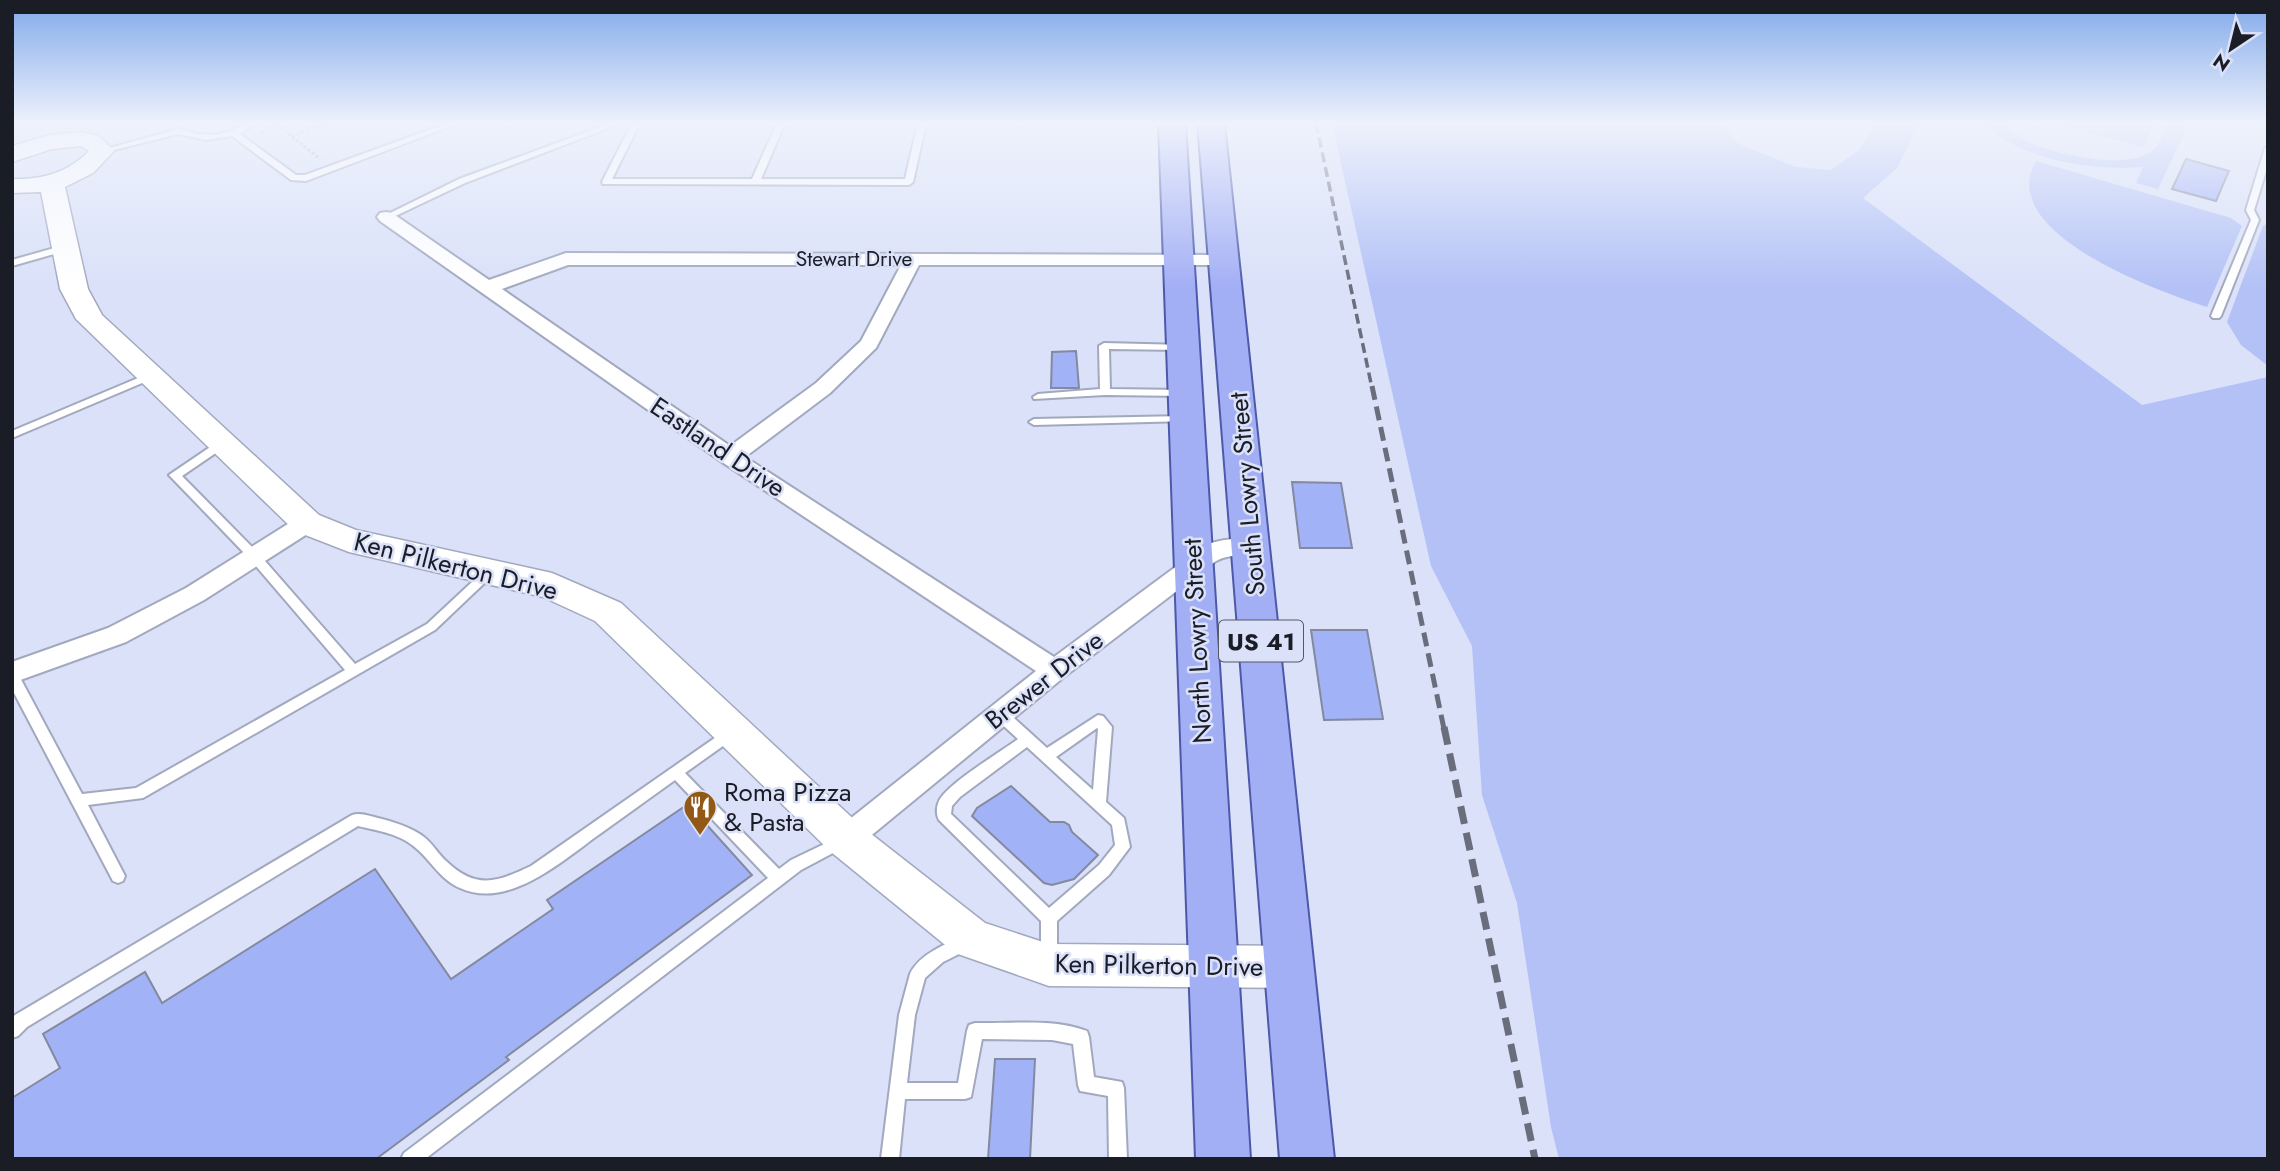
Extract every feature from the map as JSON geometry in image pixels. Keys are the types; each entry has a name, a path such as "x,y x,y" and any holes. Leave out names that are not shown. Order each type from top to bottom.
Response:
{"main road":[{"name":"North Lowry Street","path":"1174,178 1223,1159"},
{"name":"South Lowry Street","path":"1216,178 1307,1159"}],"street":[{"path":"12,186 51,184 64,178"},
{"name":"Ken Pilkerton Drive","path":"51,184 74,289 90,320 307,523 349,540 552,586 608,612 846,839 973,940 1049,965 1291,967"},
{"name":"Eastland Drive","path":"386,217 730,457 1055,670"},
{"name":"Stewart Drive","path":"488,287 566,259 1224,259"},
{"path":"730,457 823,388 869,344 913,259"},
{"path":"12,674 117,635 195,594 307,523"},
{"name":"Brewer Drive","path":"846,839 1055,670 1193,567 1207,553 1220,547 1252,547"}],"lane":[{"path":"386,217 411,203 471,178"},
{"path":"608,178 606,183 909,182 910,178"},
{"path":"755,183 757,178"},
{"path":"2216,316 2255,220 2250,210 2262,178"},
{"path":"12,263 65,248"},
{"path":"1105,392 1104,346 1182,347"},
{"path":"12,435 150,376"},
{"path":"1038,397 1105,392 1185,406"},
{"path":"1034,422 1185,406"},
{"path":"222,443 175,475 254,556 354,671"},
{"path":"78,800 138,794 431,628 491,572"},
{"path":"12,674 118,876"},
{"path":"1000,714 1119,822 1122,847 1104,870 1049,918"},
{"path":"1046,756 1098,720 1105,727 1099,803"},
{"path":"12,1030 21,1021 357,819 385,826 421,842 440,866 467,887 501,887 536,871 733,732"},
{"path":"1028,739 956,793 945,804 944,816 1049,918 1049,965"},
{"path":"676,772 778,878"},
{"path":"410,1159 778,878 796,865 846,839"},
{"path":"890,1159 907,1015 918,974 937,957 973,940"},
{"path":"898,1091 965,1091 975,1031 1052,1032 1081,1037 1086,1085 1116,1088 1118,1159"}],"shaded area":[{"path":"1344,178 1886,178 1863,198 2142,405 2268,377 2268,1159 1559,1159 1551,1127 1517,903 1482,795 1472,646 1431,566"},
{"path":"2032,178 2093,178 2231,218 2242,226 2207,307 2155,288 2088,255 2059,235 2038,212 2029,187"},
{"path":"2138,178 2163,178 2158,189 2136,183"},
{"path":"2268,223 2268,366 2241,345 2227,322 2263,226"}],"building":[{"path":"2177,178 2226,178 2216,201 2172,189"},
{"path":"1076,351 1079,388 1051,388 1052,352"},
{"path":"1292,482 1341,483 1352,548 1300,548"},
{"path":"1311,630 1367,630 1383,719 1324,720"},
{"path":"1011,786 1050,822 1064,822 1069,825 1072,832 1098,855 1074,879 1052,885 1044,883 972,816 977,808"},
{"path":"688,804 752,875 506,1057 509,1060 376,1159 12,1159 12,1098 60,1068 43,1034 145,972 162,1003 375,869 451,979 553,909 547,900"},
{"path":"995,1059 1035,1059 1030,1159 988,1159"}],"railway":[{"path":"1328,178 1372,388"},
{"path":"1372,386 1444,729"},
{"path":"1444,727 1535,1159"}],"place":[{"name":"Roma Pizza & Pasta","path":"700,837"}]}
